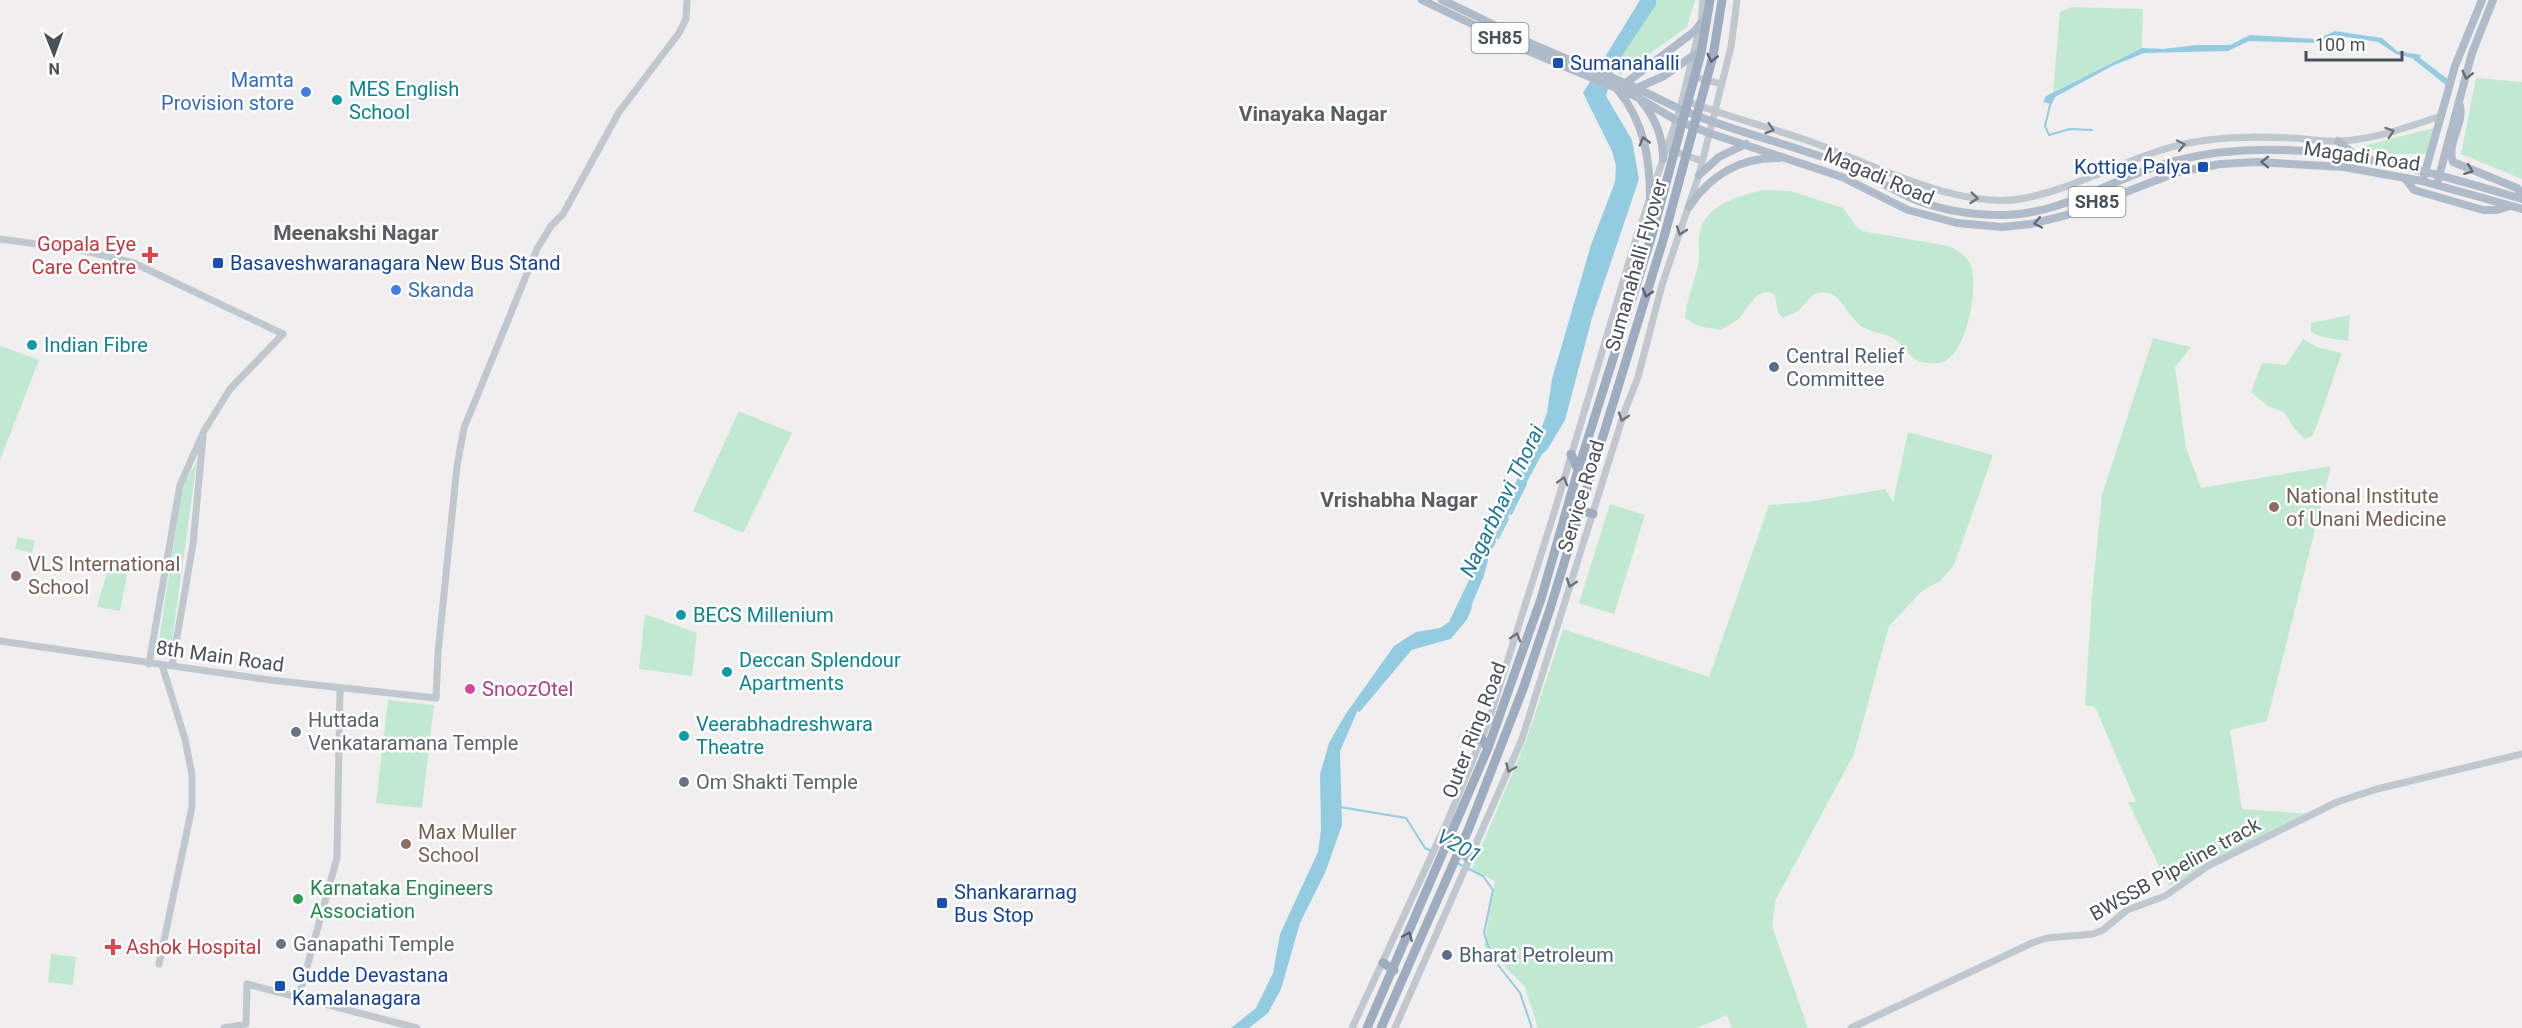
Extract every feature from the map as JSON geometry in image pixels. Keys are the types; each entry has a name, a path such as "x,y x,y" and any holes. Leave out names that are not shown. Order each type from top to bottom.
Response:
{"highway":[{"name":"Sumanahalli Flyover","path":"1578,470 1652,235 1701,53 1710,0"},
{"name":"Sumanahalli Flyover","path":"1572,538 1664,237 1713,56 1722,0"},
{"path":"1571,454 1578,470"},
{"name":"Outer Ring Road","path":"1367,1028 1488,748 1541,599 1578,470"},
{"path":"1580,510 1593,514"},
{"path":"1554,513 1565,517"},
{"name":"Outer Ring Road","path":"1381,1028 1456,859 1523,689 1572,538"},
{"path":"1481,738 1488,748"},
{"path":"1456,859 1469,861"},
{"path":"1383,963 1394,970"},
{"path":"1395,994 1407,999"}],"main road":[{"name":"Magadi Road","path":"1422,0 1526,50 1582,69"},
{"name":"Magadi Road","path":"1442,0 1615,85 1712,121 1847,165 1913,199 1959,211 1995,215 2022,214 2053,207 2171,161 2238,151 2277,150 2359,158 2439,174 2522,197"},
{"path":"2422,181 2455,66 2482,0"},
{"path":"2437,185 2472,53 2493,0"},
{"path":"1626,83 1695,31 1701,23"},
{"path":"1663,159 1661,137 1656,123 1636,92 1694,55"},
{"name":"Magadi Road","path":"1615,85 1626,83 1676,120 1709,133 1797,160 1859,183 1916,212 1957,223 2002,227 2056,218 2175,173 2213,165 2257,162 2344,167 2406,180 2422,181 2522,209"},
{"path":"1615,85 1636,117 1644,139 1650,163 1650,199"},
{"path":"2459,103 2462,116 2451,151 2453,162 2517,188 2522,197"},
{"path":"2338,141 2359,158"},
{"path":"1699,175 1719,157 1746,144"},
{"path":"1689,207 1706,185 1736,165 1762,158 1797,160"},
{"path":"2406,180 2414,190 2483,210 2497,210 2510,206"}],"street":[{"name":"8th Main Road","path":"0,640 150,664 340,689 436,698 438,653 457,469 464,428 537,249 551,226 563,213 619,112 679,33 686,19 687,0"},
{"path":"1352,1028 1434,848 1481,738 1506,670 1630,256 1683,99 1701,23 1703,0"},
{"name":"Service Road","path":"1407,999 1522,739 1624,413 1646,350 1662,285 1699,175 1734,30 1737,0"},
{"path":"1690,75 1721,84"},
{"name":"Magadi Road","path":"1683,99 1800,138 1947,193 2003,200 2025,199 2055,190 2157,150 2184,144 2244,138 2338,141 2378,136 2440,117"},
{"path":"1666,149 1702,161"},
{"path":"0,239 81,250 134,263 250,316 283,334 230,389 204,431 180,485 150,664"},
{"path":"172,666 193,544 204,431"},
{"path":"159,964 189,831 192,807 192,775 185,739 162,665"},
{"path":"299,996 337,858 340,689"},
{"name":"BWSSB Pipeline track","path":"1851,1028 2032,943 2093,934 2103,930 2127,910 2165,896 2216,862 2337,802 2377,789 2522,754"},
{"path":"224,1028 246,1024 247,984 417,1028"},
{"path":"1395,1028 1407,999"}],"green space":[{"path":"1656,0 1695,0 1687,27 1620,75 1614,68 1656,5"},
{"path":"2072,7 2143,9 2142,48 2053,92 2060,12"},
{"path":"2476,78 2522,82 2522,179 2461,154"},
{"path":"2434,128 2427,154 2391,154 2359,147"},
{"path":"1763,190 1791,191 1843,208 1862,231 1949,246 1963,255 1970,263 1973,273 1972,303 1964,336 1957,349 1948,359 1938,363 1921,362 1911,356 1893,338 1863,327 1837,298 1823,292 1814,294 1798,311 1783,318 1778,313 1775,295 1764,292 1755,298 1737,320 1720,330 1698,326 1685,318 1698,267 1699,235 1703,222 1709,214 1725,203"},
{"path":"2350,315 2348,341 2322,337 2311,332 2311,323"},
{"path":"2153,338 2191,347 2175,367 2186,448 2201,488 2331,466 2267,721 2230,730 2242,809 2311,814 2169,886 2128,802 2136,802 2095,707 2085,705 2092,596 2102,495"},
{"path":"2303,339 2317,347 2342,353 2317,425 2312,436 2305,439 2294,428 2284,412 2268,406 2251,392 2262,363 2286,365"},
{"path":"0,346 39,360 0,460"},
{"path":"739,411 792,433 743,533 693,511"},
{"path":"1908,432 1993,455 1954,565 1940,581 1922,591 1889,626 1854,754 1776,899 1772,926 1808,1028 1732,1028 1727,1015 1697,1028 1538,1028 1525,987 1484,946 1495,881 1472,869 1526,741 1563,629 1709,677 1769,505 1807,502 1885,489 1893,502"},
{"path":"197,461 171,648 158,646 183,485"},
{"path":"1610,504 1645,515 1614,614 1579,603"},
{"path":"18,537 35,541 32,553 15,549"},
{"path":"107,572 127,574 120,611 97,607"},
{"path":"645,614 697,633 692,676 639,669"},
{"path":"388,700 434,705 422,808 376,803"},
{"path":"51,954 76,957 73,985 48,982"}],"water":[{"name":"Nagarbhavi Thorai","path":"1640,0 1656,0 1656,5 1614,68 1606,96 1632,140 1639,179 1592,318 1565,420 1547,450 1542,454 1489,552 1482,580 1466,619 1450,638 1411,649 1357,712 1340,751 1342,825 1325,873 1300,923 1281,989 1268,1013 1249,1028 1231,1028 1256,1008 1273,973 1280,934 1318,852 1321,830 1320,774 1329,743 1345,715 1394,646 1416,632 1440,628 1449,622 1541,429 1547,413 1552,379 1591,245 1615,182 1616,166 1612,151 1583,93"},
{"path":"2335,31 2382,38 2397,51 2421,55 2420,58 2449,80 2447,86 2412,58 2396,54 2378,42 2334,35 2317,43 2249,41 2228,51 2144,53 2112,66 2055,97 2052,104 2043,102 2046,96 2142,48 2230,45 2250,35 2317,39"}],"waterway":[{"path":"2051,101 2045,126 2049,135 2070,129 2092,130"},
{"name":"Nagarbhavi Thorai","path":"1511,514 1526,484"},
{"name":"Nagarbhavi Thorai","path":"1498,538 1508,519"},
{"name":"Nagarbhavi Thorai","path":"1482,579 1489,552 1495,542"},
{"name":"Nagarbhavi Thorai","path":"1359,711 1411,649 1450,638 1466,619 1471,607"},
{"name":"V201","path":"1340,807 1406,818 1425,848 1433,852"},
{"name":"V201","path":"1457,863 1483,876 1493,890 1484,933 1492,957 1520,993 1532,1028"}],"place":[{"name":"Sumanahalli","path":"1558,63"},
{"name":"Mamta Provision store","path":"306,92"},
{"name":"MES English School","path":"337,100"},
{"name":"Kottige Palya","path":"2203,167"},
{"name":"Gopala Eye Care Centre","path":"150,255"},
{"name":"Basaveshwaranagara New Bus Stand","path":"218,263"},
{"name":"Skanda","path":"396,290"},
{"name":"Indian Fibre","path":"32,345"},
{"name":"Central Relief Committee","path":"1774,367"},
{"name":"National Institute of Unani Medicine","path":"2274,507"},
{"name":"VLS International School","path":"16,576"},
{"name":"BECS Millenium","path":"681,615"},
{"name":"Deccan Splendour Apartments","path":"727,672"},
{"name":"SnoozOtel","path":"470,689"},
{"name":"Huttada Venkataramana Temple","path":"296,732"},
{"name":"Veerabhadreshwara Theatre","path":"684,736"},
{"name":"Om Shakti Temple","path":"684,782"},
{"name":"Max Muller School","path":"406,844"},
{"name":"Karnataka Engineers Association","path":"298,899"},
{"name":"Shankararnag Bus Stop","path":"942,903"},
{"name":"Ganapathi Temple","path":"281,944"},
{"name":"Ashok Hospital","path":"113,947"},
{"name":"Bharat Petroleum","path":"1447,955"},
{"name":"Gudde Devastana Kamalanagara","path":"280,986"}],"district":[{"name":"Vinayaka Nagar","path":"1313,114"},
{"name":"Meenakshi Nagar","path":"356,233"},
{"name":"Vrishabha Nagar","path":"1399,500"}]}
